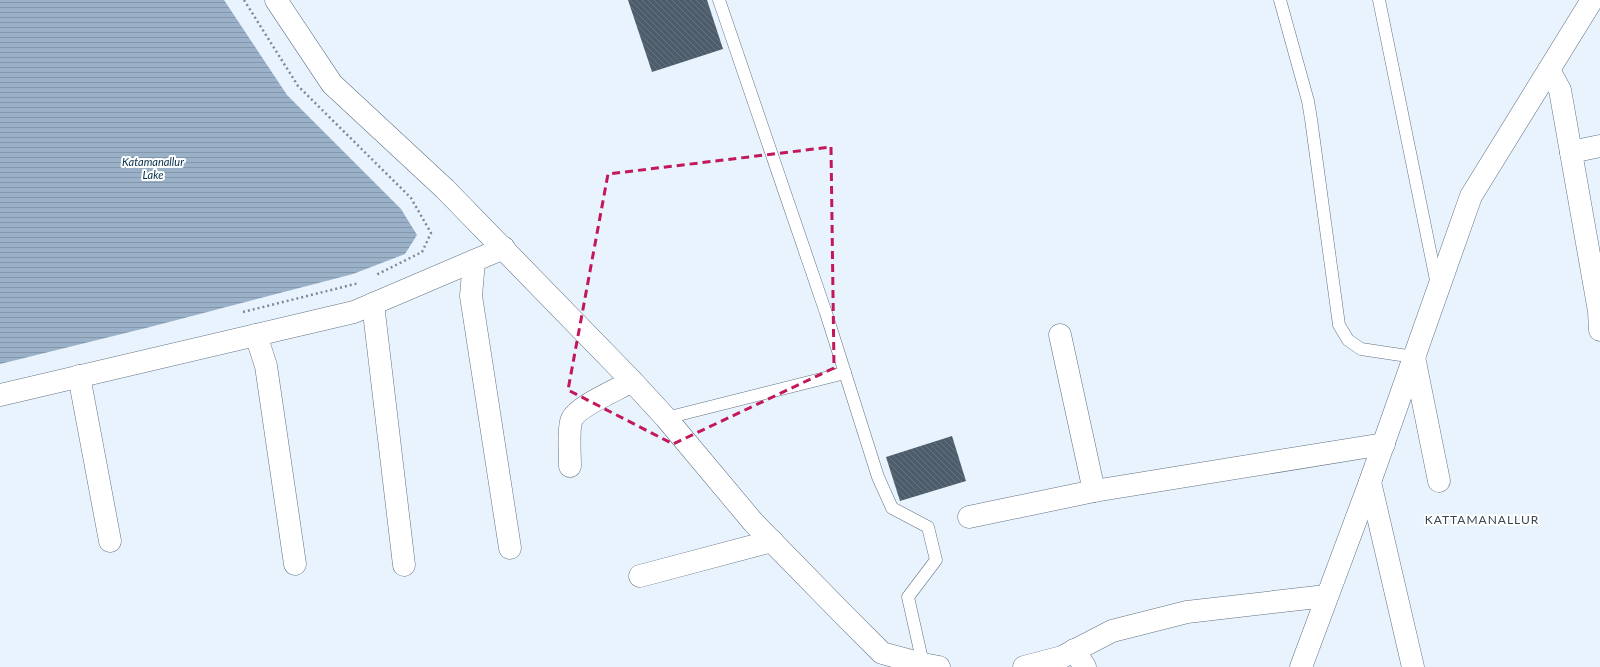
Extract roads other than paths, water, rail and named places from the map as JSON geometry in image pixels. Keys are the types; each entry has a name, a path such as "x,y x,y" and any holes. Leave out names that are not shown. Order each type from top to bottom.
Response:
{"street":[{"path":"276,0 332,84 445,189 632,381 666,418 753,522 892,662 931,666"},
{"path":"1301,667 1326,596 1384,444 1471,196 1592,0"},
{"path":"1549,70 1560,90 1600,318"},
{"path":"1571,152 1600,146"},
{"path":"0,395 354,312 504,248"},
{"path":"474,261 472,296 510,548"},
{"path":"373,304 404,565"},
{"path":"1060,334 1094,491"},
{"path":"256,335 266,366 295,564"},
{"path":"1414,357 1439,481"},
{"path":"79,376 110,541"},
{"path":"570,466 570,428 572,419 583,408 632,381"},
{"path":"969,517 1094,491 1384,444"},
{"path":"1370,482 1413,667"},
{"path":"640,576 772,541"},
{"path":"1024,667 1062,657 1079,659 1112,631 1187,612 1326,596"}],"lane":[{"path":"719,0 878,477 892,508 928,527 936,560 908,597 931,666"},
{"path":"1280,0 1312,119 1339,325 1348,340 1361,350 1414,357"},
{"path":"1379,0 1438,291"},
{"path":"666,418 844,372"}],"water":[{"name":"Katamanallur Lake","path":"0,0 224,0 287,95 401,209 417,235 405,254 353,274 150,327 0,364"}],"district":[{"name":"KATTAMANALLUR","path":"1482,520"}]}
